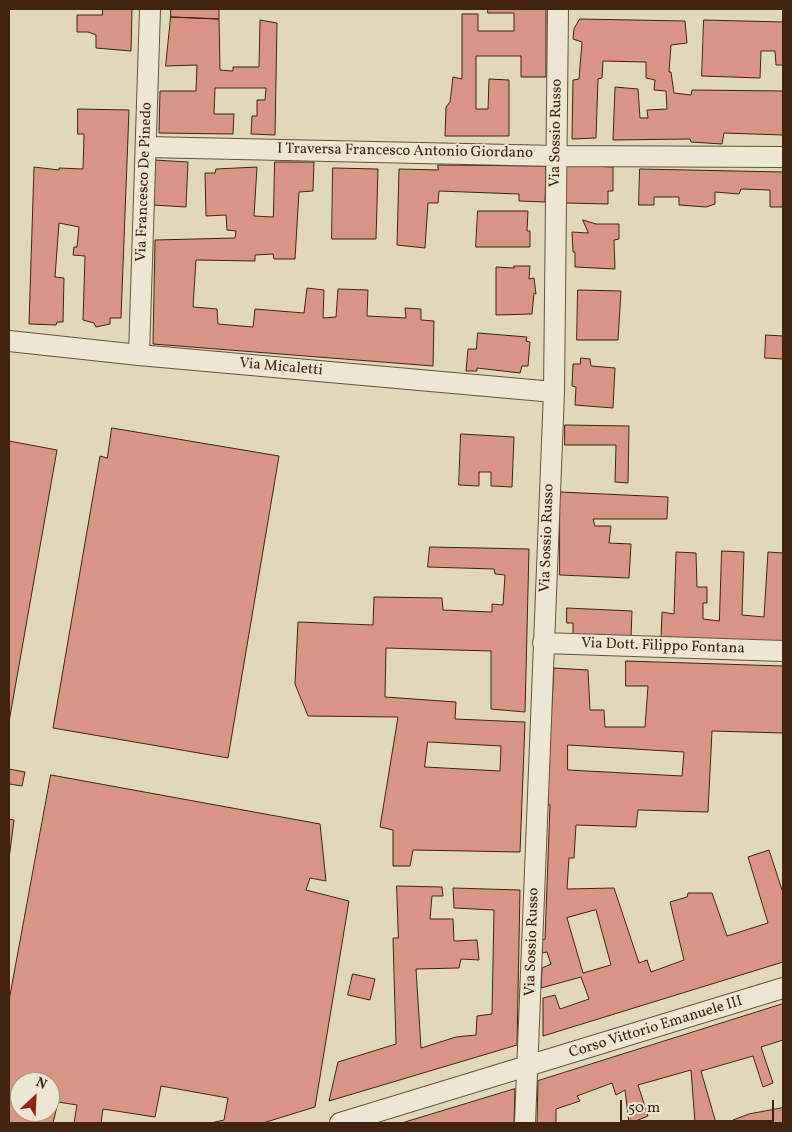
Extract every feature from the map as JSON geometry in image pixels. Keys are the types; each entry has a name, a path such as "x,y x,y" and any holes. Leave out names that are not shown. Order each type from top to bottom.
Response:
{"street":[{"name":"Via Francesco De Pinedo","path":"139,355 150,9"},
{"name":"Via Sossio Russo","path":"525,1123 554,392 558,9"},
{"name":"I Traversa Francesco Antonio Giordano","path":"146,147 557,156 783,157"},
{"name":"Via Micaletti","path":"9,341 139,355 554,392"},
{"name":"Via Dott. Filippo Fontana","path":"543,643 783,651"},
{"name":"Corso Vittorio Emanuele III","path":"340,1123 783,988"}],"building":[{"path":"103,9 132,9 131,51 96,48 96,35 88,32 77,32 77,15 102,15"},
{"path":"171,9 219,9 219,19 171,17"},
{"path":"488,9 546,9 546,77 521,77 521,56 476,56 476,109 488,109 489,79 509,80 509,136 445,136 446,107 450,102 453,77 462,79 462,14 478,14 478,31 514,31 514,13 488,13"},
{"path":"171,17 219,19 220,70 233,71 233,67 259,67 260,20 277,23 275,135 251,134 252,116 257,116 257,100 265,100 266,88 215,88 214,114 234,114 233,134 159,133 160,91 196,91 197,65 166,66"},
{"path":"580,19 685,21 687,43 671,45 669,72 671,72 674,93 691,95 692,90 783,91 783,135 724,133 722,144 691,142 690,139 613,140 615,87 638,89 640,118 648,118 647,110 667,109 666,91 654,90 655,80 646,78 646,62 603,61 602,78 598,79 596,138 572,139 573,80 579,79 582,42 573,39 574,29"},
{"path":"704,20 783,22 783,65 776,65 775,51 761,51 760,78 702,76"},
{"path":"78,109 129,110 121,318 110,318 110,324 96,327 94,323 83,320 85,256 73,255 74,247 77,247 79,227 59,223 55,277 64,278 63,322 57,322 56,325 29,324 34,167 59,170 59,168 83,169 84,134 78,134"},
{"path":"154,160 188,162 186,207 153,205"},
{"path":"275,162 314,162 313,191 299,192 295,259 274,259 273,254 255,255 255,261 196,260 193,307 217,309 218,324 253,327 255,309 304,313 307,288 324,290 323,318 336,317 338,289 368,290 367,316 406,318 405,308 421,309 421,320 434,321 433,366 153,344 155,240 235,238 236,231 227,230 226,215 206,216 205,173 215,173 216,169 257,167 254,216 273,217"},
{"path":"438,165 546,166 545,202 519,201 519,194 439,191 438,203 428,203 425,248 397,245 399,169 438,170"},
{"path":"567,165 613,167 613,191 608,191 608,204 566,203"},
{"path":"333,168 378,169 376,239 332,239"},
{"path":"640,169 783,172 783,207 770,207 770,190 741,189 739,194 715,192 715,204 706,207 679,205 679,197 654,197 654,205 639,205"},
{"path":"478,211 528,211 527,231 530,231 530,247 476,247"},
{"path":"583,220 596,224 619,224 619,239 614,240 615,269 575,267 572,232 588,233"},
{"path":"514,266 530,266 529,279 534,278 536,294 534,293 532,314 496,315 496,267 514,268"},
{"path":"578,290 621,291 618,340 577,340"},
{"path":"478,333 527,337 526,341 530,342 528,366 522,366 520,373 477,368 477,371 466,371 468,349 476,349"},
{"path":"766,335 783,336 783,359 765,358"},
{"path":"581,358 590,359 591,366 615,368 613,408 575,405 576,387 572,386 573,364 580,364"},
{"path":"565,425 629,426 628,483 615,482 616,445 565,445"},
{"path":"112,428 279,456 228,758 53,728 100,456 107,458"},
{"path":"461,434 514,437 512,487 491,486 491,472 479,472 479,486 459,485"},
{"path":"9,441 57,450 9,722"},
{"path":"560,492 668,497 667,519 593,519 595,526 611,526 609,543 631,544 629,578 560,575"},
{"path":"430,547 529,549 525,712 491,709 491,651 386,648 385,697 456,702 455,719 525,722 520,852 413,850 410,866 393,866 393,830 380,827 398,717 308,716 295,684 298,622 373,625 374,597 442,598 443,610 492,612 492,604 503,605 505,575 495,574 494,569 428,567","holes":["428,742 501,746 500,771 425,767"]},
{"path":"722,551 744,552 742,615 764,617 768,552 783,553 783,641 661,639 662,612 674,614 676,552 696,553 697,587 707,587 707,603 703,603 703,619 719,621"},
{"path":"567,608 632,611 631,638 573,636 573,623 567,623"},
{"path":"626,661 783,666 783,733 712,731 708,812 638,810 636,827 576,825 574,858 569,858 567,889 614,888 639,963 647,960 651,972 684,960 670,902 687,897 688,893 712,893 727,936 768,923 748,857 769,850 783,893 783,962 543,1036 543,998 555,995 560,1009 589,999 581,977 541,988 542,968 551,964 547,952 542,953 542,940 545,939 550,805 546,804 554,668 588,670 590,710 604,710 605,727 645,727 648,686 626,686","holes":["568,745 684,752 682,776 568,770","596,910 611,965 583,973 567,918"]},
{"path":"9,769 25,772 22,786 9,784"},
{"path":"51,775 320,824 326,881 310,878 306,890 349,901 315,1107 263,1123 211,1123 224,1120 228,1098 161,1086 155,1117 103,1109 101,1123 74,1123 77,1105 60,1102 60,1072 10,1072 10,1122 53,1122 9,1123 9,1001"},
{"path":"9,819 14,820 9,859"},
{"path":"397,886 442,887 443,896 432,896 430,919 453,919 454,941 477,940 479,960 461,959 459,968 416,969 421,1048 456,1037 476,1035 477,1016 492,1014 494,910 454,908 453,888 520,890 517,1045 329,1101 338,1062 396,1044 393,938 398,938"},
{"path":"353,974 375,979 370,1000 348,995"},
{"path":"783,1004 783,1040 761,1047 773,1083 763,1087 753,1056 701,1071 716,1123 695,1123 691,1070 638,1085 648,1116 631,1123 629,1123 625,1090 616,1095 612,1083 577,1096 580,1101 556,1109 556,1123 537,1123 538,1081"},
{"path":"515,1089 514,1123 402,1123"},
{"path":"783,1108 783,1123 734,1123 733,1120 749,1114"}]}
